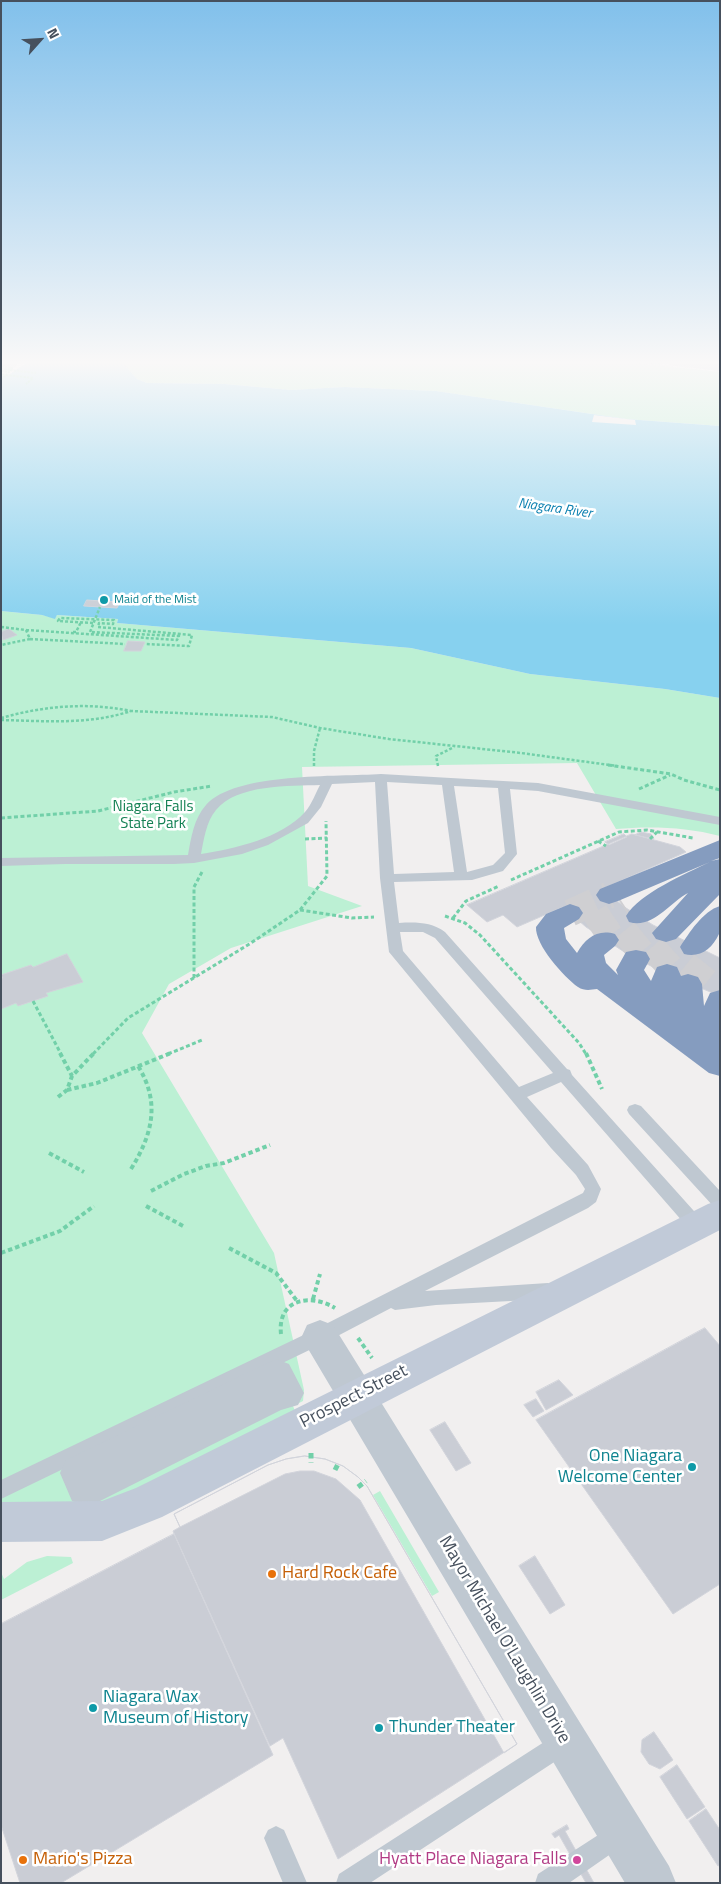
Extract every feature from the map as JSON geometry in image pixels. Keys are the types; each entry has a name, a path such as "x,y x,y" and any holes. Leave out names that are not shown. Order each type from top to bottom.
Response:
{"highway":[{"path":"666,929 703,894 714,861"},
{"path":"666,929 666,884 714,861"},
{"path":"666,929 720,898"},
{"path":"570,913 550,927 550,937 557,948 589,981 610,998 671,1018 720,1065"},
{"path":"666,929 720,915"},
{"path":"589,981 579,968 573,952 579,940 654,966 687,996 688,1007 714,1043 720,1065"},
{"path":"671,1018 664,985 654,966 595,947 590,955 590,960 597,972 610,986 714,1043"}],"main road":[{"name":"Prospect Street","path":"1,1522 89,1523 114,1518 148,1503 367,1381 570,1289 712,1214"}],"street":[{"name":"Mayor Michael O'Laughlin Drive","path":"330,1324 367,1381 566,1741 652,1883"}],"lane":[{"path":"194,860 199,830 211,807 230,794 260,785 328,780 381,778 538,787 720,822"},
{"path":"1,1490 330,1324 384,1304 587,1201 593,1193 591,1184 577,1164 557,1144 399,957 395,948 387,878 381,778"},
{"path":"1,862 102,860 160,862 194,860 243,849 281,834 312,812 328,780"},
{"path":"447,781 461,876"},
{"path":"387,878 472,876 498,868 511,854 504,784"},
{"path":"392,922 433,929 440,935 565,1074 602,1120 712,1214"},
{"path":"516,1095 565,1074"},
{"path":"635,1110 712,1214"},
{"path":"384,1304 436,1297 530,1293 570,1289"},
{"path":"348,1883 566,1741"},
{"path":"547,1883 622,1833"},
{"path":"276,1838 295,1883"}],"path":[{"path":"1,627 177,640 179,636 90,632 100,607"},
{"path":"94,620 81,622 58,621 60,618 114,620 114,624 99,623 98,627 192,635 189,646 146,644"},
{"path":"26,630 76,632 81,622"},
{"path":"26,630 30,639"},
{"path":"1,645 30,639 125,644"},
{"path":"1,719 42,709 77,706 114,706 132,711 272,717 320,728 389,739 521,753 671,774 720,790"},
{"path":"1,719 65,721 120,716 132,711"},
{"path":"314,768 314,751 320,728"},
{"path":"628,803 642,787 671,774"},
{"path":"1,818 90,812 188,788 219,785"},
{"path":"67,1090 72,1076 128,1018 282,924 300,910 327,876 326,814 320,796"},
{"path":"650,839 657,831"},
{"path":"510,881 597,840 622,832 657,831 714,861"},
{"path":"300,840 327,838"},
{"path":"597,840 606,846"},
{"path":"194,978 194,888 202,872 208,869"},
{"path":"501,885 466,901 453,918 465,923 480,935 579,1043 589,1058 599,1083 607,1095"},
{"path":"300,910 392,922"},
{"path":"33,1001 72,1076"},
{"path":"58,1097 67,1090 97,1082 202,1040"},
{"path":"131,1169 146,1144 152,1109 144,1075 138,1066"},
{"path":"151,1191 184,1174 206,1166 224,1163 270,1145"},
{"path":"49,1153 84,1172"},
{"path":"1,1253 60,1231 94,1206"},
{"path":"146,1206 185,1227"},
{"path":"228,1248 276,1273 297,1301"},
{"path":"313,1298 320,1274"},
{"path":"282,1339 279,1326 281,1316 288,1307 297,1301 313,1298 328,1302 330,1324"},
{"path":"358,1338 367,1381"},
{"path":"335,1470 338,1464"},
{"path":"358,1487 366,1481"}],"green space":[{"name":"Niagara Falls State Park","path":"1,611 55,618 57,615 118,619 117,623 411,648 530,674 665,689 720,698 720,836 668,828 616,829 577,763 302,767 308,886 362,906 231,948 169,984 142,1033 274,1253 304,1390 303,1401 293,1406 295,1411 127,1494 105,1502 1,1502"},
{"path":"380,1491 439,1592 432,1596 373,1495"},
{"path":"47,1556 71,1557 73,1563 1,1600 1,1572 4,1579 27,1562"}],"water":[{"name":"Niagara River","path":"1,450 720,450 720,698 665,689 530,674 411,648 117,623 118,619 57,615 55,619 42,615 1,611"}],"building":[{"path":"87,600 120,602 117,608 84,606"},
{"path":"9,629 17,635 3,640 1,632"},
{"path":"128,641 145,642 141,651 124,651"},
{"path":"641,832 651,834 654,839 635,835"},
{"path":"624,834 627,837 609,845 605,842"},
{"path":"632,834 680,847 686,852 602,889 626,908 653,925 720,958 720,996 667,974 629,955 586,927 563,907 517,927 503,915 487,922 467,905"},
{"path":"67,954 83,982 46,993 48,996 18,1006 16,1003 1,1009 1,978 3,978 1,975 31,965 33,967"},
{"path":"705,1328 720,1346 720,1584 673,1614 536,1420"},
{"path":"559,1380 573,1395 546,1410 536,1392"},
{"path":"536,1399 544,1411 533,1417 524,1405"},
{"path":"445,1422 471,1463 456,1471 430,1430"},
{"path":"305,1456 325,1459 343,1466 367,1486 517,1744 338,1859 283,1738 270,1746 173,1531 180,1527 174,1514 268,1465 286,1459"},
{"path":"305,1456 325,1459 343,1466 367,1486 517,1744 504,1753 360,1500 336,1479 314,1471 285,1474 180,1527 174,1514 268,1465 286,1459"},
{"path":"174,1534 273,1755 61,1883 20,1883 1,1825 1,1624"},
{"path":"535,1556 565,1605 550,1614 519,1566"},
{"path":"654,1732 673,1760 660,1769 649,1764 641,1752 642,1740"},
{"path":"677,1765 705,1807 687,1819 660,1777"},
{"path":"706,1809 720,1830 720,1865 718,1866 689,1821"},
{"name":"Hyatt Place Niagara Falls","path":"567,1825 569,1829 565,1831 594,1883 586,1883 559,1835 555,1838 552,1834"}],"tunnel":[{"path":"570,913 609,895"},
{"path":"591,931 626,908"},
{"path":"622,950 653,925"},
{"path":"651,966 680,940"},
{"path":"688,984 711,955"}],"place":[{"name":"Maid of the Mist","path":"104,600"},
{"name":"One Niagara Welcome Center","path":"692,1467"},
{"name":"Hard Rock Cafe","path":"272,1574"},
{"name":"Niagara Wax Museum of History","path":"93,1708"},
{"name":"Thunder Theater","path":"379,1728"},
{"name":"Mario's Pizza","path":"23,1860"},
{"name":"Hyatt Place Niagara Falls","path":"577,1860"}]}
